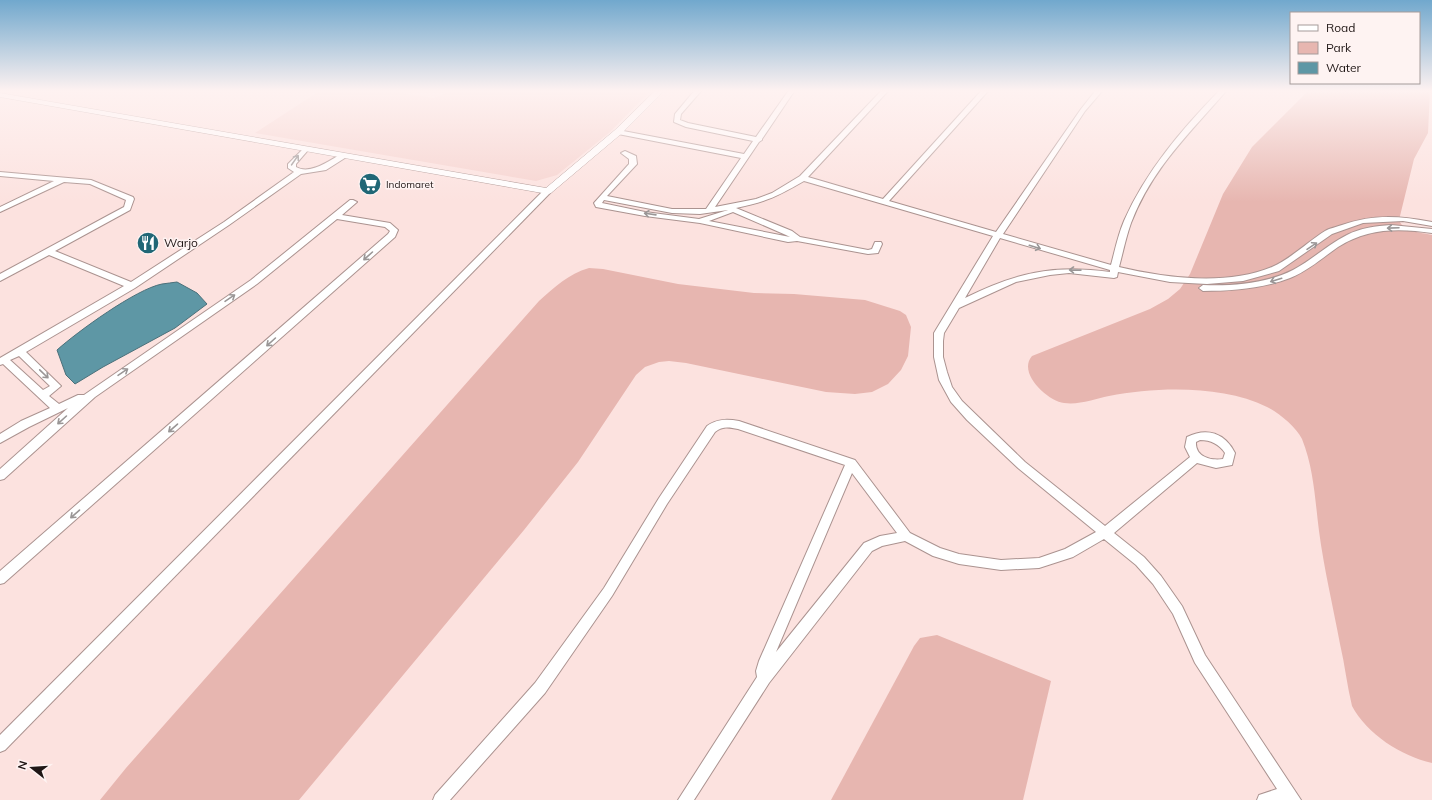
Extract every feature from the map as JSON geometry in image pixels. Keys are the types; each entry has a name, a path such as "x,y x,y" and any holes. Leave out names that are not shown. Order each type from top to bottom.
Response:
{"street":[{"path":"183,127 548,191"},
{"path":"0,745 548,191 623,127"},
{"path":"697,127 759,140"},
{"path":"708,211 767,127"},
{"path":"698,221 735,207 775,195 803,178 851,127"},
{"path":"884,202 952,127"},
{"path":"1071,127 998,234 939,333 936,348 940,368 951,395 967,414 1007,454 1140,561 1157,580 1178,610 1200,659 1291,797 1264,800"},
{"path":"1114,272 1128,221 1150,180 1177,140 1188,127"},
{"path":"618,132 747,157"},
{"path":"299,172 292,168 292,164 306,149"},
{"path":"625,153 633,158 632,164 602,197 598,203 600,205 645,214 698,221 783,239 798,238 868,252 875,251 878,244"},
{"path":"57,409 2,361 132,286 250,208 299,172 323,168 344,156"},
{"path":"0,174 91,182 100,184 129,198 130,202 127,208 112,217 0,278"},
{"path":"803,178 998,234 1114,272 1204,288 1238,288 1287,276 1352,236 1372,230 1402,227 1432,231"},
{"path":"0,210 64,179"},
{"path":"602,197 672,211 693,212 735,207 798,238"},
{"path":"0,476 91,394 254,282 353,202"},
{"path":"0,579 392,235 394,230 387,225 336,216"},
{"path":"955,306 990,289 1036,273 1072,270 1114,272 1205,281 1246,279 1276,269 1329,232 1362,221 1381,218 1403,219 1432,224"},
{"path":"50,252 132,286"},
{"path":"20,351 56,386 42,396"},
{"path":"0,439 57,409 91,394"},
{"path":"440,800 540,688 608,592 663,501 711,429 723,423 739,425 852,463 906,536 937,552 959,559 1001,565 1039,563 1069,553 1105,532 1197,457"},
{"path":"764,678 763,671 766,661 852,463"},
{"path":"685,800 764,678 868,548 880,541 906,536"}],"shaded area":[{"path":"264,127 615,127 557,175 536,181 255,133"}],"green space":[{"path":"1272,127 1428,127 1428,133 1414,159 1399,220 1408,230 1432,235 1432,763 1409,755 1386,742 1366,726 1352,706 1323,559 1314,485 1302,439 1291,425 1267,407 1249,400 1210,391 1148,391 1109,396 1081,402 1064,403 1057,401 1043,392 1031,378 1028,370 1028,363 1032,356 1150,309 1168,299 1180,289 1190,274 1223,194 1252,147"},
{"path":"589,268 603,269 678,284 754,293 794,294 865,300 900,311 906,315 911,327 908,356 901,370 888,384 872,392 855,394 826,392 686,363 669,361 659,362 645,367 636,375 578,462 524,530 299,800 100,800 126,768 539,301 568,277"},
{"path":"937,635 1051,681 1023,800 831,800 914,646 920,638"}],"water":[{"path":"177,282 197,293 207,304 175,328 75,384 66,375 57,350 66,342 107,312 137,294 162,284"}],"place":[{"name":"Indomaret","path":"370,184"},
{"name":"Warjo","path":"148,243"}]}
